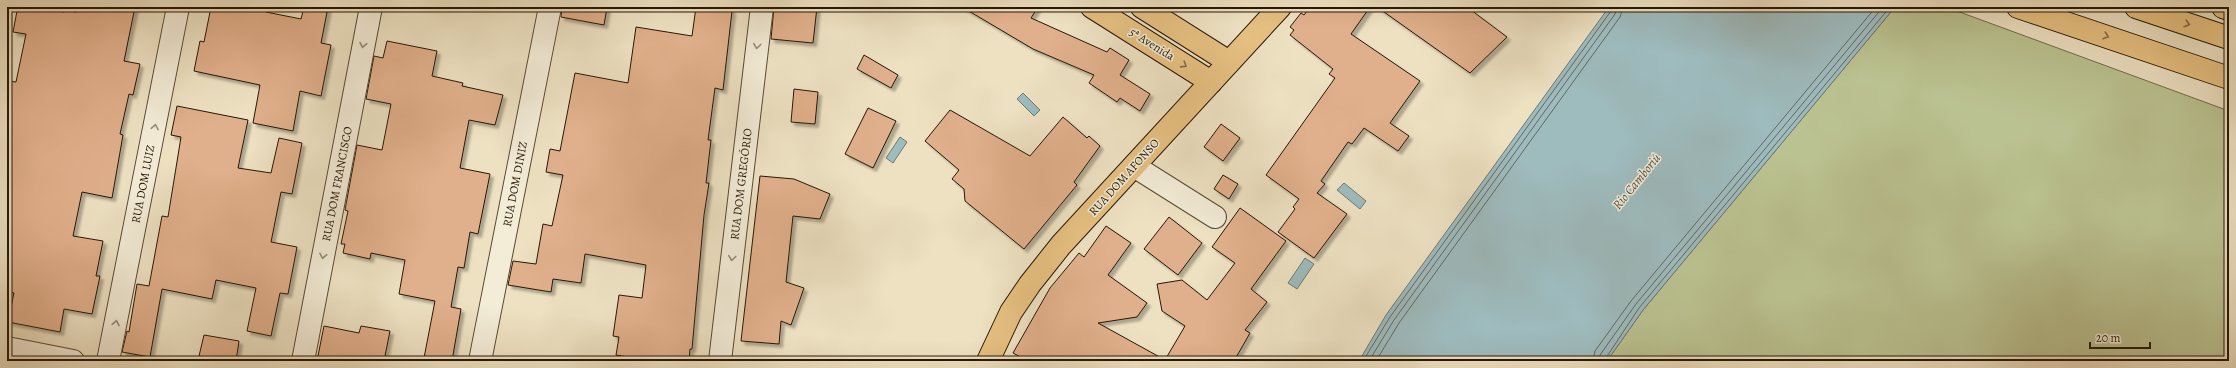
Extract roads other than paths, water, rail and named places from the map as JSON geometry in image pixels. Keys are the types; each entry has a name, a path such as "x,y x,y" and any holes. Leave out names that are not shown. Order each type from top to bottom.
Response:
{"main road":[{"name":"5ª Avenida","path":"1092,7 1211,82"},
{"path":"1142,7 1229,62"},
{"name":"RUA DOM AFONSO","path":"988,361 1011,312 1030,284 1134,166 1280,7"},
{"path":"2018,7 2229,78"},
{"path":"2136,7 2229,38"},
{"path":"2223,7 2229,9"}],"street":[{"name":"RUA DOM LUIZ","path":"108,361 178,7"},
{"name":"RUA DOM FRANCISCO","path":"303,361 370,7"},
{"name":"RUA DOM DINIZ","path":"480,361 550,7"},
{"name":"RUA DOM GREGÓRIO","path":"720,361 762,7"},
{"path":"1134,166 1215,217"},
{"path":"7,348 73,361"}],"water":[{"name":"Rio Camboriú","path":"1609,7 1895,7 1643,310 1607,361 1359,361 1386,315"},
{"path":"1023,93 1040,110 1034,116 1017,99"},
{"path":"900,137 907,142 893,163 886,158"},
{"path":"1344,183 1366,201 1360,209 1337,190"},
{"path":"1305,258 1314,264 1297,289 1288,283"}]}
